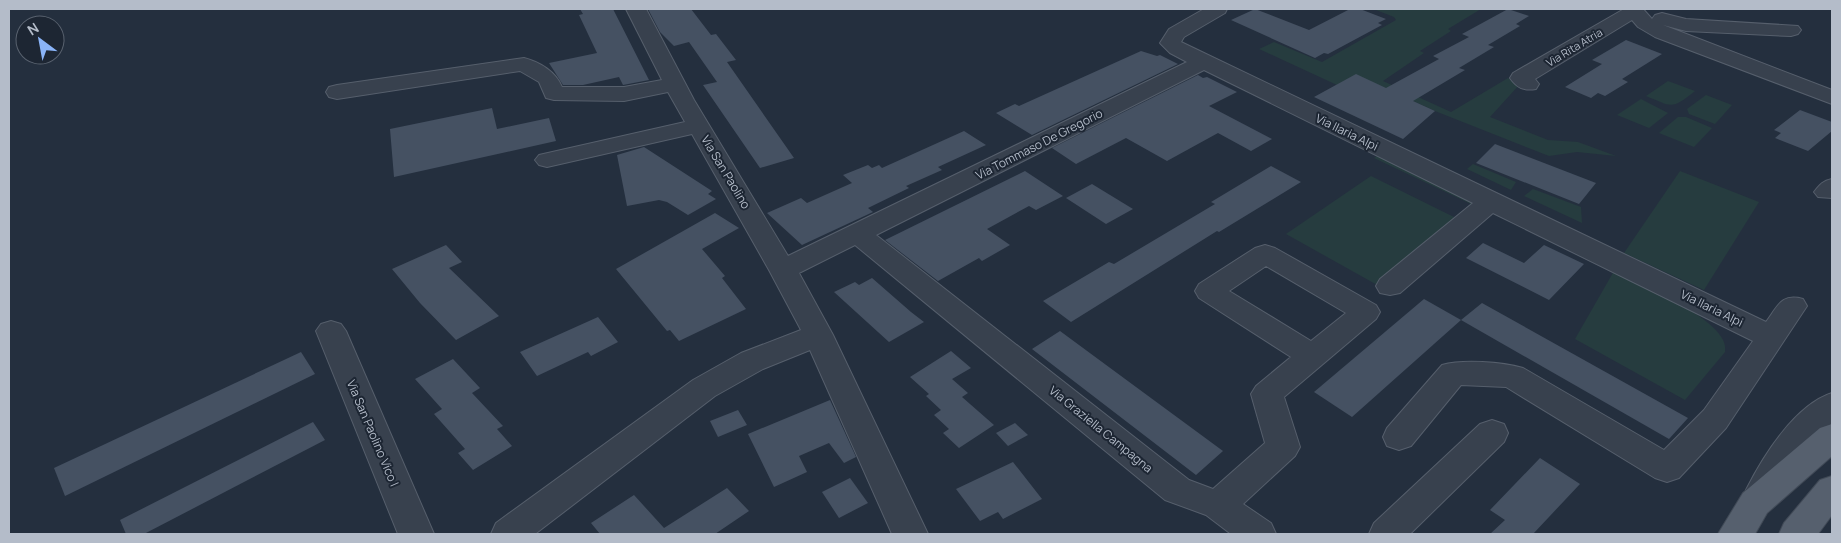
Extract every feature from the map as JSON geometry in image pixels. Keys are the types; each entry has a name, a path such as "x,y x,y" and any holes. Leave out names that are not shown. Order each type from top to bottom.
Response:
{"main road":[{"path":"1736,534 1755,503 1832,437"},
{"path":"1799,532 1832,490"}],"street":[{"name":"Via San Paolino","path":"636,9 698,126 787,276 818,334 910,534"},
{"path":"1204,62 1177,49 1170,43 1171,38 1218,9"},
{"path":"1630,10 1686,26 1788,30 1767,9"},
{"path":"1630,10 1645,23 1662,33 1832,97"},
{"name":"Via Rita Atria","path":"1528,84 1522,78 1630,10"},
{"name":"Via Ilaria Alpi","path":"1204,62 1771,337"},
{"name":"Via Tommaso De Gregorio","path":"787,276 864,239 1204,62"},
{"path":"337,92 524,64 548,79 554,93 624,94 675,84"},
{"path":"547,160 698,126"},
{"path":"1390,286 1491,201"},
{"name":"Via Graziella Campagna","path":"864,239 1177,490 1218,505 1258,534"},
{"path":"1218,505 1283,448 1267,394 1287,376 1313,356 1366,312 1265,254 1209,291 1313,356"},
{"path":"1399,437 1453,373 1512,376 1666,468 1715,419 1793,306"},
{"name":"Via San Paolino Vico I","path":"331,331 416,534"},
{"path":"510,534 704,388 752,361 818,334"},
{"path":"1755,503 1802,430 1832,405"},
{"path":"1388,534 1492,433"},
{"path":"1799,532 1832,508"}],"green space":[{"path":"1481,9 1448,29 1451,31 1420,51 1424,53 1383,81 1451,112 1508,78 1520,84 1490,117 1548,140 1578,142 1616,156 1577,152 1549,156 1435,111 1356,75 1337,85 1259,49 1274,42 1322,62 1396,20 1394,17 1376,10"},
{"path":"1668,81 1695,91 1672,105 1646,96"},
{"path":"1706,95 1732,105 1715,124 1689,114 1687,109"},
{"path":"1641,99 1668,113 1649,128 1617,115"},
{"path":"1678,117 1686,117 1712,128 1694,147 1659,133"},
{"path":"1377,156 1474,202 1471,204 1374,158"},
{"path":"1473,164 1516,182 1511,190 1467,169"},
{"path":"1680,171 1759,202 1704,290 1624,253"},
{"path":"1371,176 1456,218 1379,286 1286,234"},
{"path":"1533,189 1581,207 1582,223 1524,196"},
{"path":"1614,271 1681,304 1714,328 1723,340 1725,352 1685,400 1575,339"}],"building":[{"path":"580,9 613,9 649,80 623,85 619,77 583,85 563,85 549,63 597,53 579,15 583,14"},
{"path":"648,9 691,9 711,35 716,34 736,60 727,62 794,158 760,168 703,85 717,82 689,42 674,46 660,32"},
{"path":"1255,9 1309,30 1350,9 1360,9 1386,19 1378,23 1382,25 1328,54 1324,53 1315,58 1231,20"},
{"path":"1508,9 1529,16 1516,24 1520,26 1488,45 1494,47 1459,68 1465,70 1413,101 1435,111 1403,139 1314,97 1356,74 1386,88 1439,59 1433,56 1469,37 1462,34"},
{"path":"1626,40 1662,54 1622,79 1628,82 1605,96 1598,93 1591,98 1565,87 1602,64 1592,60"},
{"path":"1141,51 1157,56 1160,55 1178,64 1032,135 996,113 1015,104 1019,106"},
{"path":"1198,75 1203,78 1207,77 1237,92 1209,106 1272,139 1251,151 1218,133 1167,161 1126,138 1076,164 1052,148"},
{"path":"492,108 497,129 549,118 556,141 394,177 390,129"},
{"path":"1800,110 1832,122 1832,131 1808,151 1775,138 1781,133 1774,130"},
{"path":"964,131 986,145 938,167 942,170 906,186 909,188 868,208 873,212 802,245 767,213 801,198 807,203 852,183 843,175 868,165 872,168 879,165 882,168"},
{"path":"1495,144 1596,183 1579,204 1476,163"},
{"path":"644,147 712,191 708,194 716,199 688,215 667,202 659,200 627,206 617,155"},
{"path":"1271,166 1301,182 1219,232 1217,231 1071,322 1043,301 1109,262 1114,264 1215,204 1211,202"},
{"path":"1025,171 1063,196 1036,210 1029,206 987,229 1010,245 982,261 979,258 938,281 885,240"},
{"path":"1092,184 1133,209 1106,224 1066,198"},
{"path":"715,213 739,228 702,249 725,276 722,278 746,309 679,341 670,330 667,331 616,269"},
{"path":"1483,243 1524,263 1544,245 1584,264 1549,300 1466,258"},
{"path":"446,245 462,262 449,268 499,316 456,340 420,303 392,269"},
{"path":"872,278 924,322 889,342 834,292 855,282 859,285"},
{"path":"1424,299 1461,320 1352,417 1314,392"},
{"path":"1482,303 1688,418 1669,439 1461,320"},
{"path":"598,317 618,342 591,356 588,352 537,376 520,352"},
{"path":"1060,331 1223,451 1196,475 1032,349"},
{"path":"951,351 971,368 952,379 968,393 962,397 994,425 959,448 943,433 949,429 934,415 941,410 926,396 929,394 910,377"},
{"path":"301,352 315,374 65,496 54,468"},
{"path":"453,359 480,388 472,393 503,426 497,429 512,446 473,470 458,453 465,449 434,414 442,409 415,379"},
{"path":"830,400 856,457 844,463 829,443 799,456 807,472 774,487 748,434"},
{"path":"738,410 747,425 718,437 710,421"},
{"path":"313,422 325,440 144,534 126,534 120,520"},
{"path":"1015,423 1028,435 1008,446 996,433"},
{"path":"1540,458 1580,484 1533,534 1490,534 1505,520 1490,510"},
{"path":"1013,462 1042,499 1003,519 998,512 980,521 956,489"},
{"path":"850,478 868,503 839,518 822,492"},
{"path":"727,488 749,511 715,534 600,534 591,523 634,495 664,528"}]}
